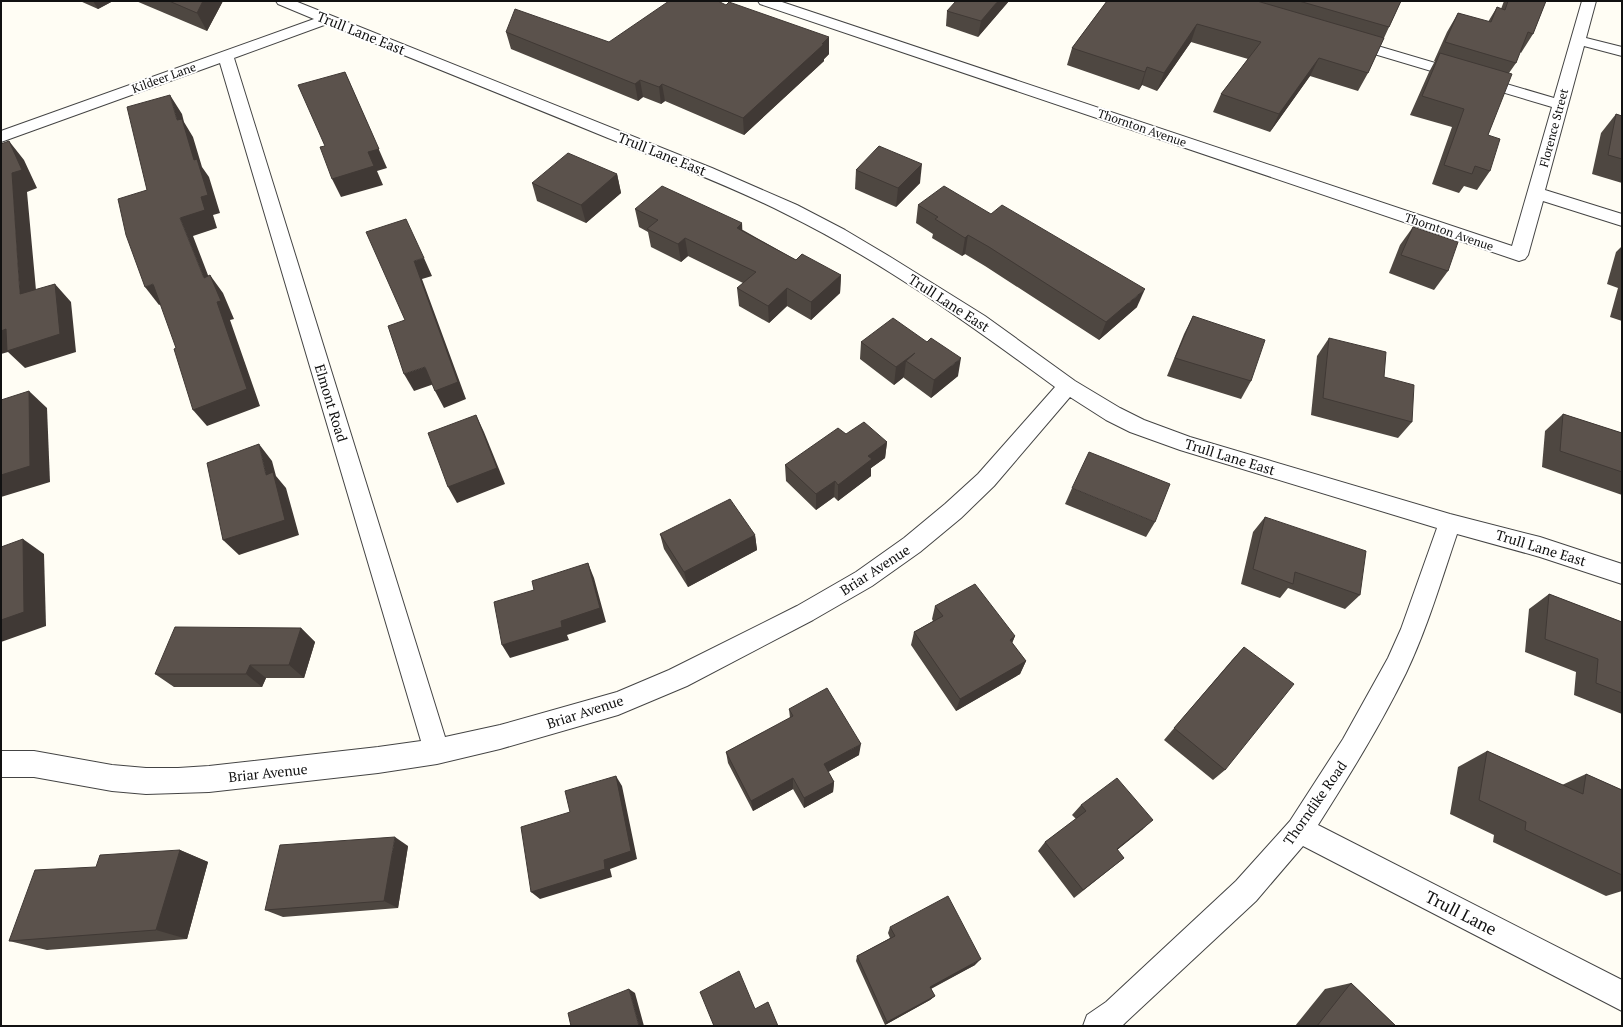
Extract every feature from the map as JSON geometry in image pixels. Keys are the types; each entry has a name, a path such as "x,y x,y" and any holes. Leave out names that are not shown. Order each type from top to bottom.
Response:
{"street":[{"name":"Trull Lane East","path":"282,1 706,172 791,209 839,234 925,286 978,321 1068,386 1113,414 1162,436 1450,523 1532,545 1622,574"},
{"name":"Thornton Avenue","path":"765,1 1519,255"},
{"name":"Florence Street","path":"1519,255 1589,1"},
{"name":"Kildeer Lane","path":"1,137 327,19"},
{"path":"1334,37 1561,104"},
{"path":"1578,40 1622,52"},
{"name":"Elmont Road","path":"226,56 437,751"},
{"path":"1537,193 1622,220"},
{"name":"Briar Avenue","path":"1,764 34,764 112,778 178,781 312,768 437,751 500,737 563,720 618,702 678,678 805,613 864,579 912,545 964,501 986,480 1068,386"},
{"name":"Thorndike Road","path":"1098,1026 1116,1012 1246,891 1300,830 1352,748 1397,666 1413,629 1450,523"},
{"name":"Trull Lane","path":"1300,830 1622,996"}],"building":[{"path":"169,1 203,1 197,13"},
{"path":"669,1 718,1 726,5 729,2 829,37 822,44 824,44 743,118 662,84 659,87 640,80 635,84 506,32 515,9 609,42"},
{"path":"956,1 998,1 981,21 947,11"},
{"path":"1107,1 1257,1 1384,38 1368,73 1319,58 1279,114 1221,94 1261,42 1197,24 1164,73 1147,67 1145,72 1072,48"},
{"path":"1299,1 1401,1 1389,27"},
{"path":"1508,1 1546,1 1533,34 1528,32 1516,63 1445,42 1458,13 1491,22 1497,7 1505,10"},
{"path":"1440,53 1512,74 1488,135 1500,139 1490,171 1475,166 1472,174 1444,165 1464,109 1422,96"},
{"path":"345,72 379,149 368,152 374,166 332,179 320,147 325,146 298,85"},
{"path":"170,95 177,120 182,119 194,160 197,159 208,195 201,197 205,210 180,218 204,278 210,275 221,301 217,302 247,389 193,410 174,349 176,348 153,284 145,287 126,235 118,199 147,190 127,107"},
{"path":"1616,114 1622,116 1622,159 1608,155"},
{"path":"9,141 22,170 12,173 20,294 55,284 60,334 7,351 6,329 1,331 1,144"},
{"path":"879,146 922,164 898,188 856,170"},
{"path":"568,153 617,174 581,205 532,183"},
{"path":"662,186 742,223 737,228 796,260 802,254 841,275 811,302 787,288 768,306 737,288 756,272 685,238 678,244 647,229 658,220 635,209"},
{"path":"944,186 991,214 1002,205 1145,289 1106,322 989,247 968,235 965,238 935,219 938,217 918,205"},
{"path":"406,219 424,258 414,261 458,382 435,391 425,367 404,374 388,326 405,320 366,232"},
{"path":"1413,227 1458,242 1448,271 1401,255"},
{"path":"1193,316 1265,340 1251,381 1175,358"},
{"path":"893,318 927,342 931,338 961,358 934,380 906,361 915,353 896,367 861,342"},
{"path":"1329,338 1386,352 1384,377 1414,385 1412,422 1323,398"},
{"path":"29,391 30,466 1,475 1,400"},
{"path":"1563,414 1622,433 1622,472 1560,451"},
{"path":"476,415 497,468 448,487 428,433"},
{"path":"864,422 887,442 868,456 872,459 838,485 835,481 816,494 785,465 838,428 846,434"},
{"path":"259,444 266,475 273,472 285,520 223,540 207,463"},
{"path":"1089,452 1170,484 1155,522 1072,488"},
{"path":"730,499 755,535 684,572 660,534"},
{"path":"1265,517 1366,551 1360,595 1295,572 1293,584 1253,569"},
{"path":"23,539 24,612 1,620 1,547"},
{"path":"588,563 600,608 561,621 562,627 502,645 494,602 534,590 532,581"},
{"path":"975,584 1015,636 1010,640 1026,661 960,699 914,632 943,616 935,606"},
{"path":"1549,594 1622,622 1622,693 1596,683 1598,659 1545,639"},
{"path":"175,627 301,628 289,665 250,665 246,674 155,674"},
{"path":"1244,647 1294,684 1225,770 1174,728"},
{"path":"827,688 861,744 824,764 834,782 804,798 793,778 751,801 726,752 793,716 789,709"},
{"path":"1487,751 1583,794 1586,774 1622,790 1622,875 1525,830 1526,822 1479,800"},
{"path":"616,776 631,851 604,860 605,869 531,892 521,827 570,812 565,791"},
{"path":"1117,778 1153,820 1117,849 1124,858 1083,890 1045,842 1086,811 1081,805"},
{"path":"395,837 384,901 265,910 280,845"},
{"path":"180,850 156,930 9,941 35,870 96,867 100,855"},
{"path":"948,896 981,959 930,987 935,996 887,1022 857,956 895,936 890,927"},
{"path":"739,971 755,1009 768,1002 778,1026 714,1026 700,992"},
{"path":"1351,983 1396,1026 1317,1026"},
{"path":"629,989 639,1026 571,1026 568,1013"}]}
